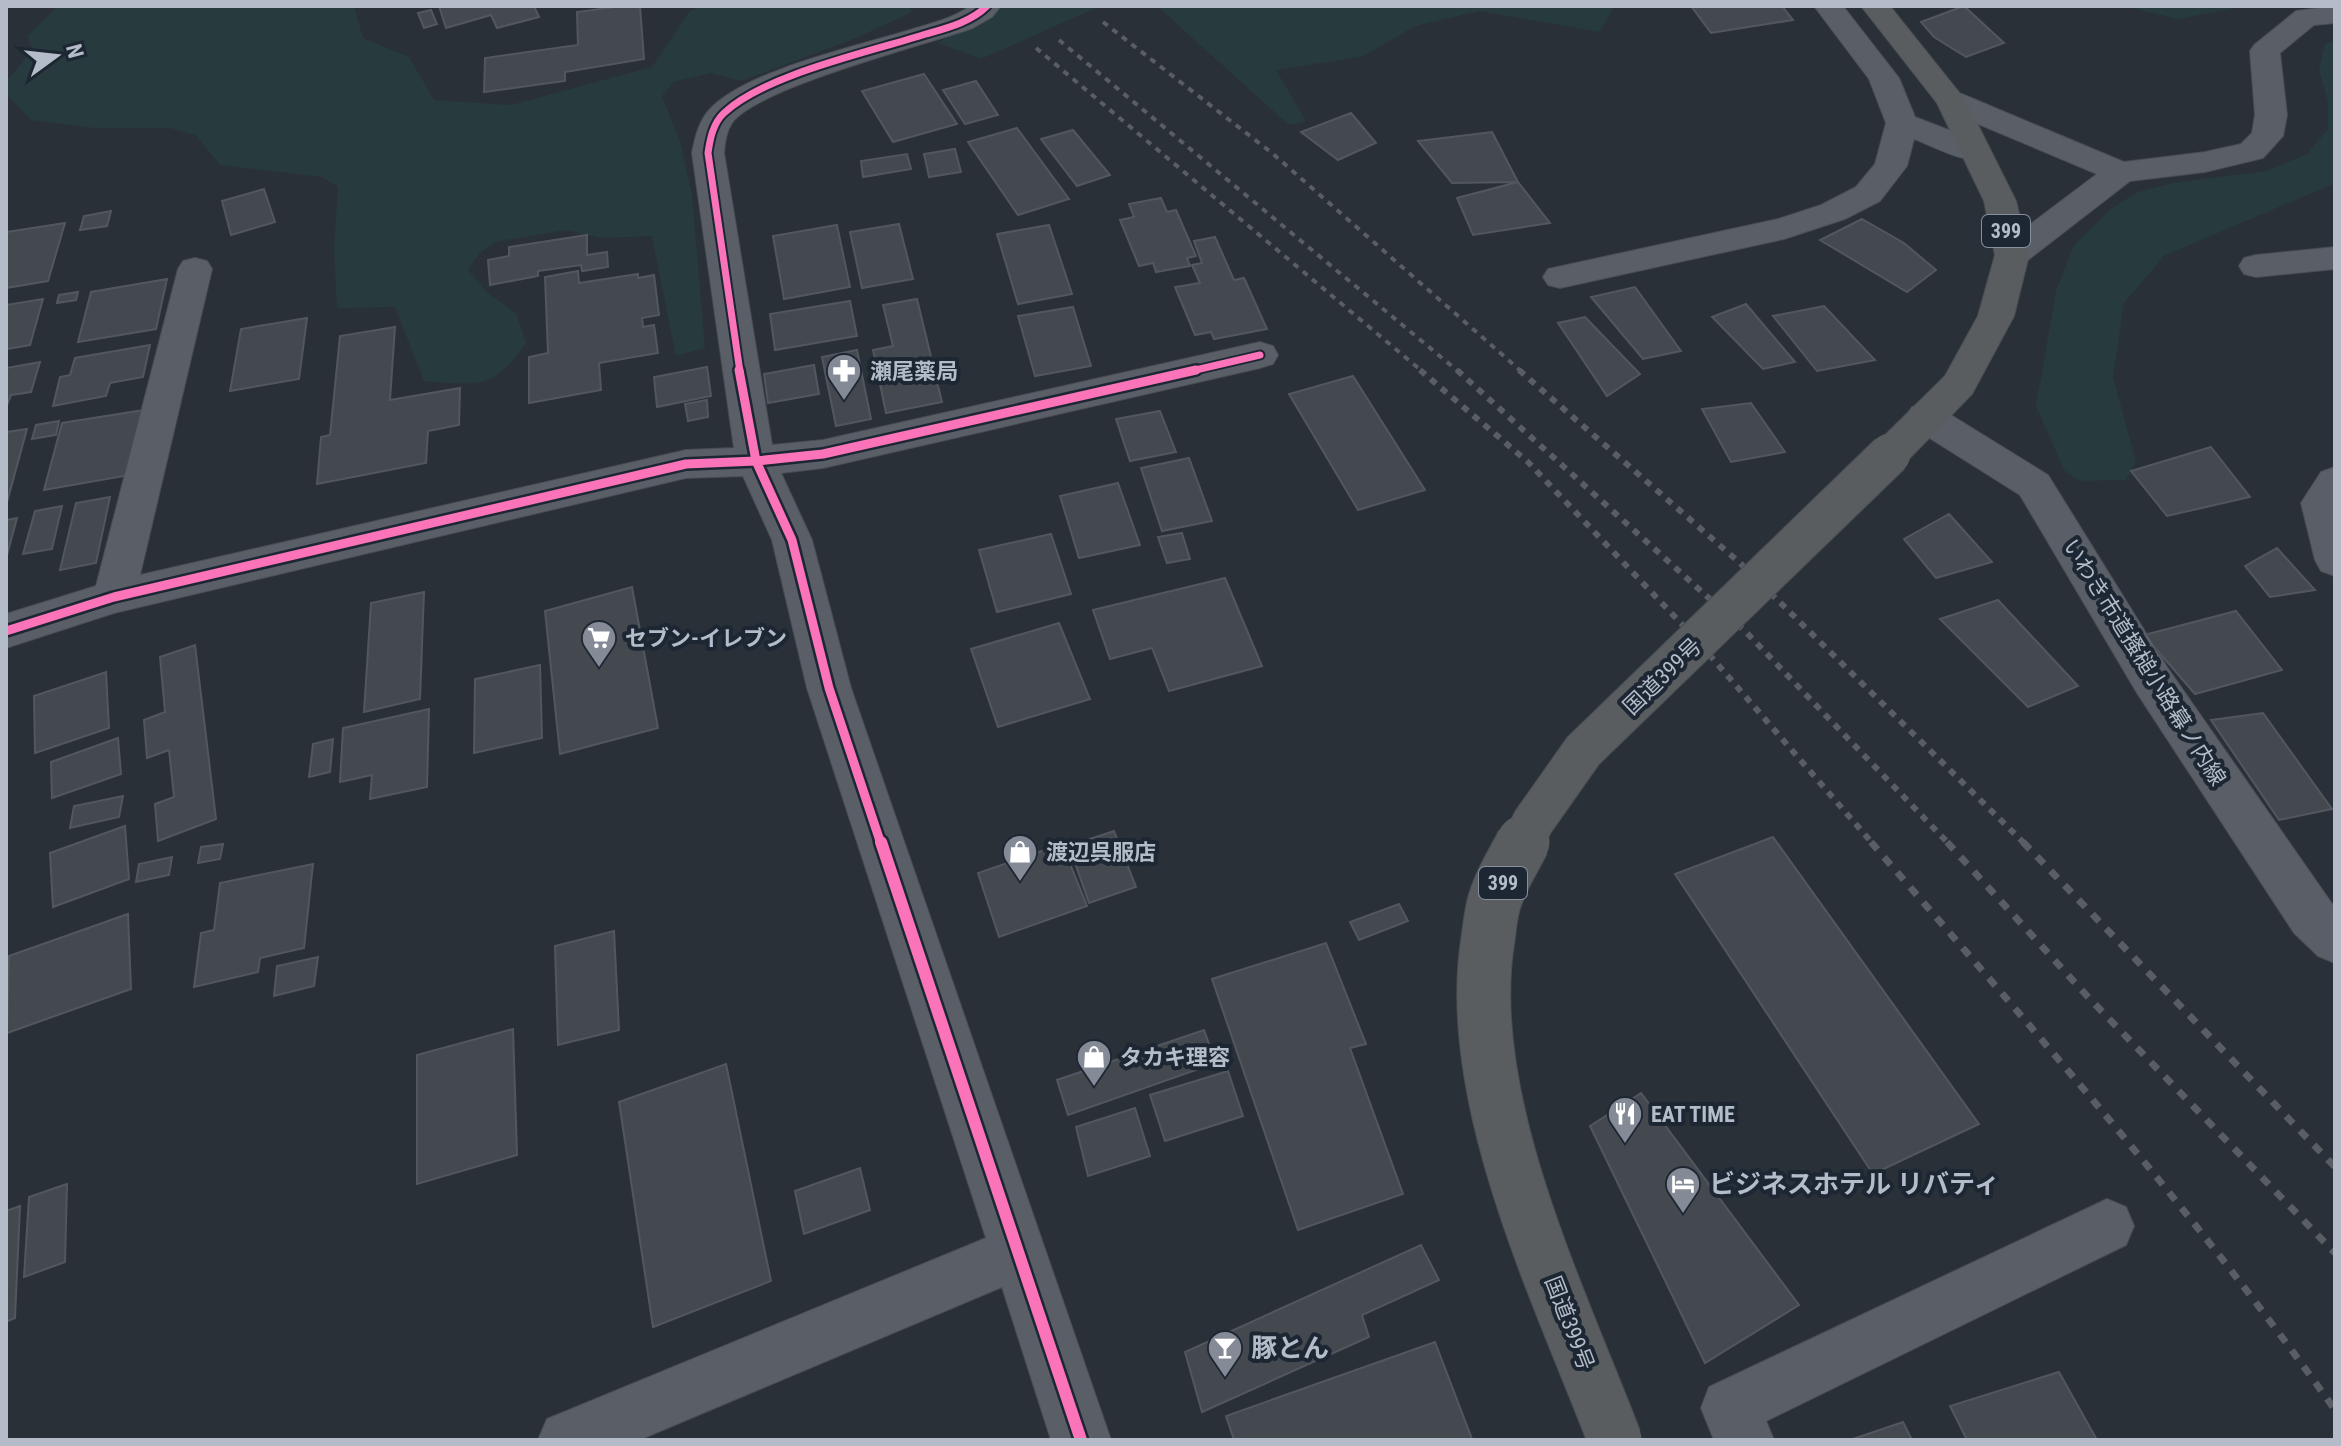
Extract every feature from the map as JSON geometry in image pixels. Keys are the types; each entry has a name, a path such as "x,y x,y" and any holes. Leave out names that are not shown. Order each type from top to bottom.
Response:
{"highway":[{"name":"国道399号","path":"1615,1440 1517,1185 1495,1097 1484,1020 1485,958 1495,898 1533,822 1583,751 1959,385 1996,316 2012,255 2000,201 1951,101 1875,6"}],"street":[{"path":"987,6 980,14 968,19 754,92 723,114 710,135 708,153 744,401 756,461 792,540 829,688 1081,1440"},
{"path":"1560,277 1784,228 1833,212 1868,194 1891,166 1902,123 1884,78 1828,6"},
{"path":"1951,101 2121,172 2205,162 2252,151 2267,136 2271,115 2265,51 2306,17 2335,14"},
{"path":"1902,123 1974,151"},
{"path":"2012,255 2121,172"},
{"path":"2256,266 2335,258"},
{"path":"114,597 195,269"},
{"path":"6,631 114,597 686,464 823,454 1260,355"},
{"name":"いわき市道搔槌小路幕ノ内線","path":"1925,417 2034,485 2152,680 2311,917 2335,940"},
{"path":"2335,482 2321,503 2335,560"},
{"path":"1744,1440 1730,1408 2107,1226"},
{"path":"568,1440 1017,1253"}],"green space":[{"path":"58,6 354,6 363,38 409,57 434,100 511,105 652,67 690,11 702,6 910,6 912,12 856,38 741,81 711,73 673,82 662,96 680,141 692,194 705,348 676,356 652,236 602,238 565,230 494,242 479,254 468,270 489,294 516,313 526,343 504,370 493,377 483,382 458,384 424,381 395,307 337,308 334,249 338,187 322,177 220,165 196,135 170,128 94,128 31,120 6,94 6,81 33,50 27,36"},
{"path":"990,6 1100,6 981,59 938,43"},
{"path":"1157,6 1615,6 1599,32 1480,11 1415,26 1364,56 1276,70 1306,121 1289,125"},
{"path":"2122,6 2247,6 2178,19"},
{"path":"2335,40 2335,183 2164,256 2124,303 2113,377 2136,462 2126,480 2079,481 2064,470 2036,406 2056,291 2074,245 2112,208 2138,192 2173,183 2266,171 2307,154 2328,129 2328,101 2319,70 2325,44"}],"building":[{"path":"439,6 534,6 539,17 497,28 491,15 446,28"},
{"path":"640,6 644,59 565,72 565,81 484,92 485,58 578,45 577,12"},
{"path":"1691,6 1782,6 1793,20 1711,33"},
{"path":"1964,6 2004,43 1966,57 1934,37 1921,22"},
{"path":"431,10 437,24 424,28 418,13"},
{"path":"924,74 957,124 893,142 862,91"},
{"path":"976,81 998,115 965,124 943,90"},
{"path":"1351,113 1376,143 1338,160 1301,132"},
{"path":"1017,128 1069,199 1018,215 968,142"},
{"path":"1073,130 1110,175 1077,186 1041,139"},
{"path":"1492,132 1518,182 1452,183 1418,141"},
{"path":"955,149 961,172 929,177 924,154"},
{"path":"907,154 911,169 863,177 861,161"},
{"path":"1518,182 1550,223 1473,235 1457,198"},
{"path":"264,189 275,222 231,235 222,201"},
{"path":"1161,198 1167,212 1176,210 1196,256 1187,258 1190,266 1156,272 1153,263 1139,266 1120,220 1134,217 1129,204"},
{"path":"111,211 107,226 80,230 84,216"},
{"path":"1862,219 1904,243 1936,270 1907,292 1820,240"},
{"path":"65,223 48,281 6,288 6,232"},
{"path":"899,224 913,279 862,288 850,232"},
{"path":"837,225 850,287 784,299 773,236"},
{"path":"1049,225 1072,294 1018,304 997,234"},
{"path":"587,235 587,255 607,252 608,267 582,271 581,265 538,271 538,276 490,285 488,260 509,256 509,247"},
{"path":"1215,237 1234,280 1244,278 1267,329 1214,339 1211,332 1195,335 1175,287 1200,283 1192,265 1202,263 1194,241"},
{"path":"578,271 579,283 638,274 638,278 654,275 659,315 642,318 643,327 654,325 658,353 599,363 601,390 529,403 529,357 548,353 545,277"},
{"path":"167,279 156,329 78,342 91,292"},
{"path":"1635,287 1681,351 1643,359 1591,297"},
{"path":"78,292 76,300 57,303 59,295"},
{"path":"43,299 30,345 7,349 6,353 6,305"},
{"path":"917,299 942,402 886,413 873,350 893,346 883,305"},
{"path":"850,301 857,336 775,350 770,314"},
{"path":"1746,304 1795,362 1763,369 1712,317"},
{"path":"1824,306 1875,360 1817,371 1773,316"},
{"path":"1073,307 1091,366 1035,376 1018,316"},
{"path":"1585,317 1640,374 1607,396 1558,323"},
{"path":"307,318 299,379 230,391 241,329"},
{"path":"395,327 390,400 460,388 459,425 428,431 426,463 317,484 321,437 330,435 340,336"},
{"path":"150,345 143,377 110,383 106,396 53,406 60,377 70,375 75,358"},
{"path":"857,350 871,419 836,426 822,357"},
{"path":"40,362 31,392 11,395 6,408 6,368"},
{"path":"814,365 819,394 768,403 764,374"},
{"path":"707,367 711,396 657,407 654,377"},
{"path":"1353,376 1425,490 1358,510 1289,394"},
{"path":"707,400 708,417 688,421 685,404"},
{"path":"1751,403 1785,452 1731,462 1702,409"},
{"path":"144,410 130,475 44,490 62,423"},
{"path":"1160,411 1176,452 1130,461 1116,419"},
{"path":"59,421 56,435 32,439 36,425"},
{"path":"27,429 6,506 6,432"},
{"path":"2211,447 2250,497 2167,516 2131,471"},
{"path":"1189,458 1212,521 1162,531 1141,468"},
{"path":"1118,483 1140,545 1079,558 1060,496"},
{"path":"110,497 96,563 60,570 76,503"},
{"path":"62,506 52,549 23,554 35,511"},
{"path":"1949,514 1992,562 1936,578 1904,539"},
{"path":"17,518 6,559 6,520"},
{"path":"1182,533 1190,559 1167,563 1158,537"},
{"path":"1051,534 1071,594 997,612 979,550"},
{"path":"2277,548 2315,590 2270,597 2245,566"},
{"path":"1225,578 1262,666 1169,691 1152,648 1110,659 1093,610"},
{"name":"セブン-イレブン","path":"632,587 658,728 560,754 545,611"},
{"path":"424,592 420,699 364,712 371,603"},
{"path":"1998,600 2078,686 2028,707 1940,619"},
{"path":"2236,611 2282,670 2195,694 2144,635"},
{"path":"1059,623 1090,699 998,727 971,649"},
{"path":"195,645 216,819 158,841 155,804 174,797 169,750 147,758 144,720 165,712 160,657"},
{"path":"540,665 542,738 474,753 475,679"},
{"path":"106,672 109,728 35,753 34,696"},
{"path":"429,709 427,787 370,799 372,775 340,782 343,728"},
{"path":"2263,713 2332,809 2279,820 2211,720"},
{"path":"118,738 121,774 52,798 51,762"},
{"path":"333,739 330,772 309,777 313,744"},
{"path":"123,796 119,817 70,828 74,806"},
{"path":"125,826 129,879 53,907 50,853"},
{"path":"1114,831 1136,887 1089,903 1069,846"},
{"path":"1773,837 1979,1124 1873,1174 1675,874"},
{"path":"223,844 220,859 198,863 201,847"},
{"path":"1062,844 1087,906 999,937 978,873"},
{"path":"172,857 169,875 136,882 139,864"},
{"path":"313,864 304,948 260,958 258,972 194,987 201,933 214,930 220,883"},
{"path":"1399,904 1408,921 1359,940 1350,922"},
{"path":"128,914 131,989 7,1033 9,956"},
{"path":"614,931 619,1030 558,1045 555,946"},
{"path":"1326,943 1366,1044 1350,1048 1403,1194 1298,1230 1212,979"},
{"path":"318,957 314,986 274,996 277,966"},
{"path":"513,1029 517,1155 417,1184 417,1055"},
{"path":"1204,1030 1216,1063 1068,1115 1057,1080"},
{"path":"726,1064 771,1281 653,1327 619,1102"},
{"path":"1228,1071 1243,1116 1165,1141 1150,1095"},
{"name":"ビジネスホテル リバティ","path":"1641,1093 1799,1305 1705,1363 1590,1126"},
{"path":"1135,1108 1150,1156 1088,1176 1076,1127"},
{"path":"860,1168 870,1210 804,1234 795,1191"},
{"path":"67,1184 65,1262 24,1277 29,1197"},
{"path":"20,1206 15,1318 6,1322 6,1211"},
{"path":"1421,1245 1439,1280 1362,1315 1369,1337 1202,1412 1185,1352"},
{"path":"1435,1342 1472,1439 1234,1440 1226,1416"},
{"path":"2059,1372 2097,1440 1967,1440 1950,1406"},
{"path":"1903,1422 1912,1440 1850,1440"}],"railway":[{"path":"1103,22 1272,153 1522,372"},
{"path":"1059,40 1459,372"},
{"path":"1036,48 1423,372"},
{"path":"1420,370 1528,462 1694,637 1873,844"},
{"path":"1457,370 1744,630 1949,844"},
{"path":"1519,370 1740,563 2024,843"},
{"path":"1871,842 2168,1192 2226,1263 2335,1410"},
{"path":"1947,842 2088,997 2335,1253"},
{"path":"2024,843 2335,1167"}],"cycle path":[{"path":"987,6 962,22 822,67 762,90 739,102 717,123 708,153 744,401 756,461 823,454 1260,355"},
{"path":"6,631 114,597 686,464 756,461 792,540 829,688 1081,1440"}],"place":[{"name":"瀬尾薬局","path":"844,402"},
{"name":"セブン-イレブン","path":"599,669"},
{"name":"渡辺呉服店","path":"1020,883"},
{"name":"タカキ理容","path":"1094,1088"},
{"name":"EAT TIME","path":"1625,1145"},
{"name":"ビジネスホテル リバティ","path":"1683,1215"},
{"name":"豚とん","path":"1225,1379"}]}
